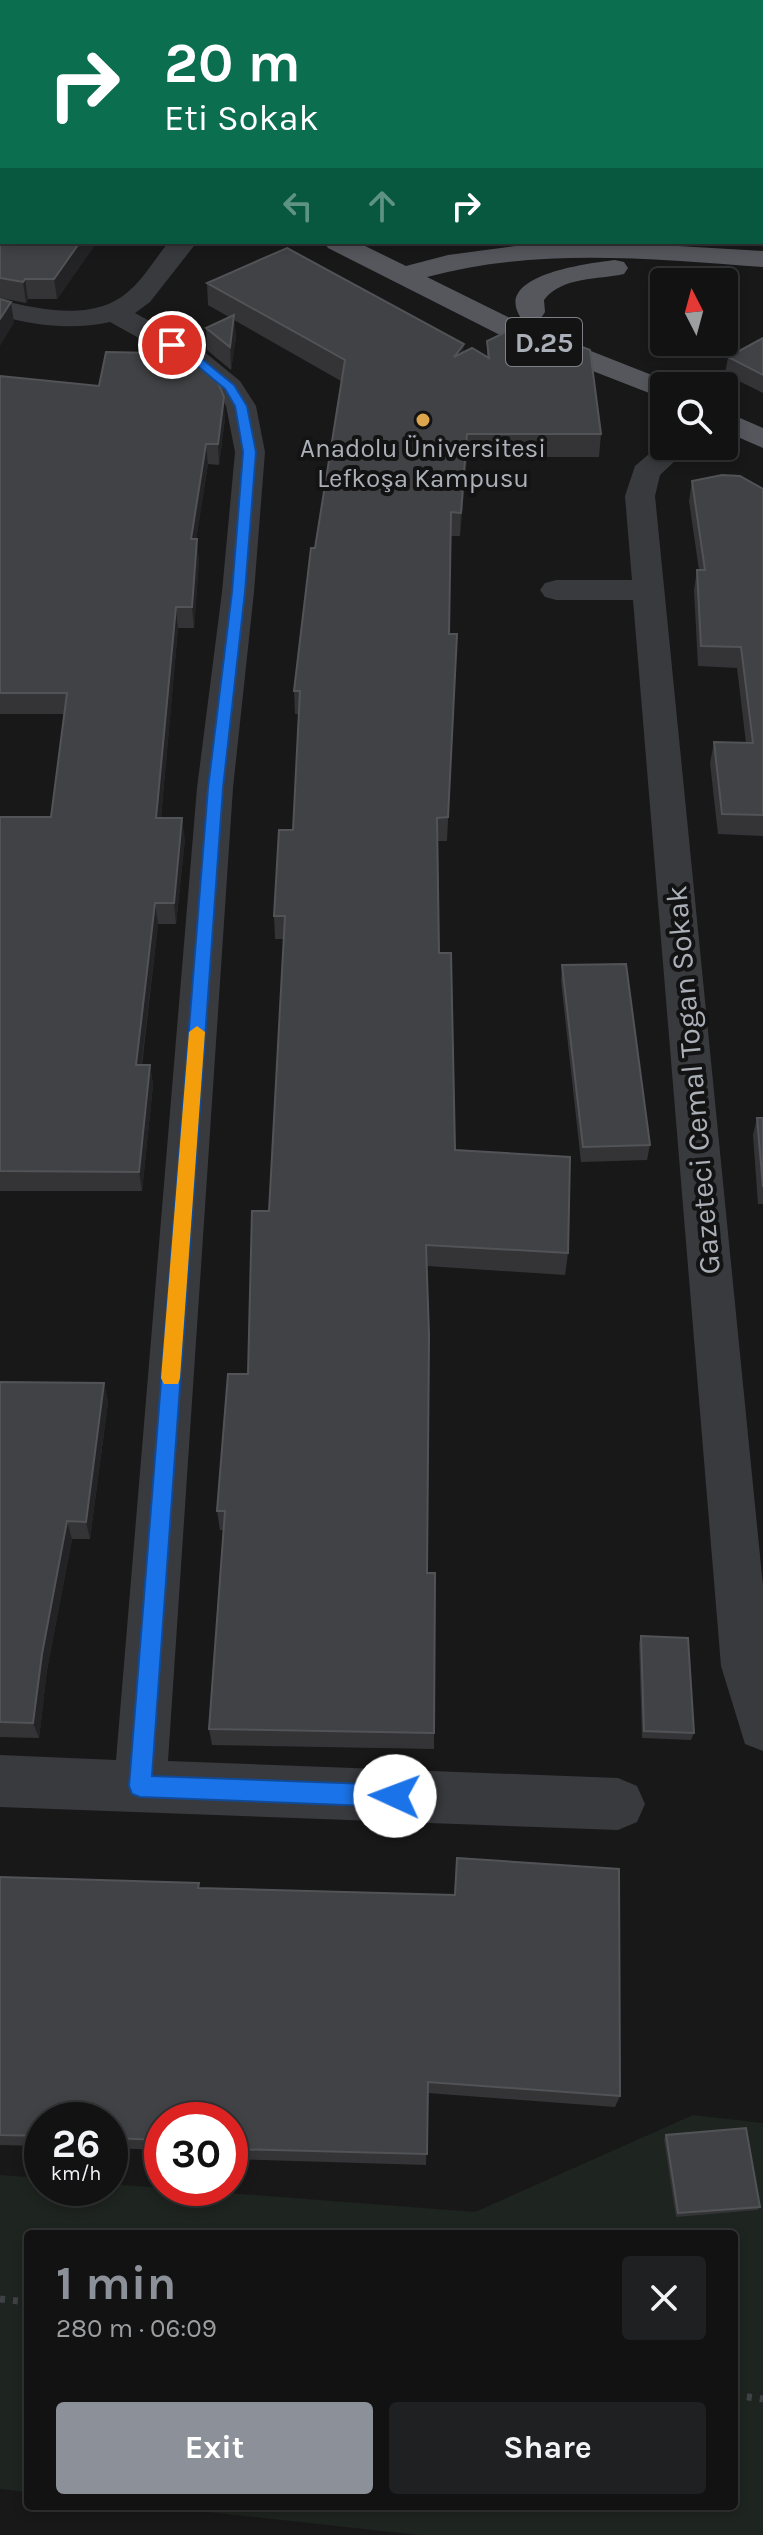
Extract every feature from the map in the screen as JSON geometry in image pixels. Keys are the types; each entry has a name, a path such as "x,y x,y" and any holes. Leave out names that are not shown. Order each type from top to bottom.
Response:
{"main road":[{"name":"D.25","path":"342,244 424,276 510,329 650,385"},
{"name":"D.25","path":"393,244 424,276"},
{"path":"572,244 639,253 763,279"},
{"path":"424,276 514,252 593,247"},
{"path":"424,276 465,277 639,253 763,259"},
{"path":"531,312 533,294 550,281 639,253"},
{"name":"D.25","path":"465,277 650,382"},
{"path":"738,427 763,439"}],"street":[{"path":"0,308 53,319 111,311 141,294 182,244"},
{"path":"111,311 192,356 230,387 241,406 250,452 238,592 215,788 140,1786"},
{"name":"Gazeteci Cemal Togan Sokak","path":"657,460 642,483 640,496 742,1628 746,1666 763,1726"},
{"path":"556,590 650,590"},
{"path":"0,1781 618,1804"}],"path":[{"path":"0,2299 24,2302"},
{"path":"738,2396 763,2399"}],"shaded area":[{"path":"693,2115 763,2123 763,2535 419,2535 189,2510 738,2510 738,2230 24,2230 24,2492 0,2489 0,2175 24,2177 24,2206 128,2206 128,2185 144,2187 144,2206 248,2206 248,2195 475,2212"}],"building":[{"path":"0,244 79,244 54,279 25,279 23,282 0,278"},
{"path":"287,248 464,344 454,357 472,348 489,358 487,341 523,324 590,350 601,434 467,434 461,513 451,512 449,634 457,634 448,817 437,818 439,953 451,953 455,1150 570,1157 568,1253 426,1245 429,1335 427,1573 435,1573 434,1733 209,1729 225,1511 217,1511 228,1374 248,1374 252,1211 269,1211 285,916 274,916 279,830 293,830 300,691 294,691 311,548 315,548 345,360 207,283"},
{"path":"0,299 11,302 0,319"},
{"path":"234,315 230,347 206,328"},
{"path":"763,338 763,375 728,357 738,356 738,352"},
{"path":"177,343 214,373 224,397 218,444 206,444 191,539 197,539 192,607 176,607 156,818 182,818 174,903 155,903 136,1065 150,1065 139,1172 0,1171 0,817 51,817 67,693 0,693 0,376 99,386 106,352 156,353"},
{"path":"722,475 740,476 763,489 763,815 722,814 714,742 753,743 741,647 701,646 697,570 705,570 692,481"},
{"path":"626,964 650,1145 583,1147 562,965"},
{"path":"757,1118 763,1118 763,1187"},
{"path":"0,1382 104,1383 86,1522 67,1521 42,1654 33,1723 0,1722"},
{"path":"641,1636 688,1638 694,1733 644,1731"},
{"path":"457,1858 619,1869 620,2096 428,2082 427,2154 248,2149 248,2102 144,2102 144,2139 128,2139 128,2102 24,2102 24,2136 0,2135 0,1877 199,1883 198,1888 455,1895"},
{"path":"746,2128 760,2207 678,2213 666,2135"}],"slow traffic":[{"path":"171,1378 197,1032"}],"place":[{"name":"Anadolu Üniversitesi Lefkoşa Kampusu","path":"423,420"}],"route":[{"path":"172,345 192,356 230,387 241,406 250,452 238,592 215,788 140,1786 395,1796"}]}
